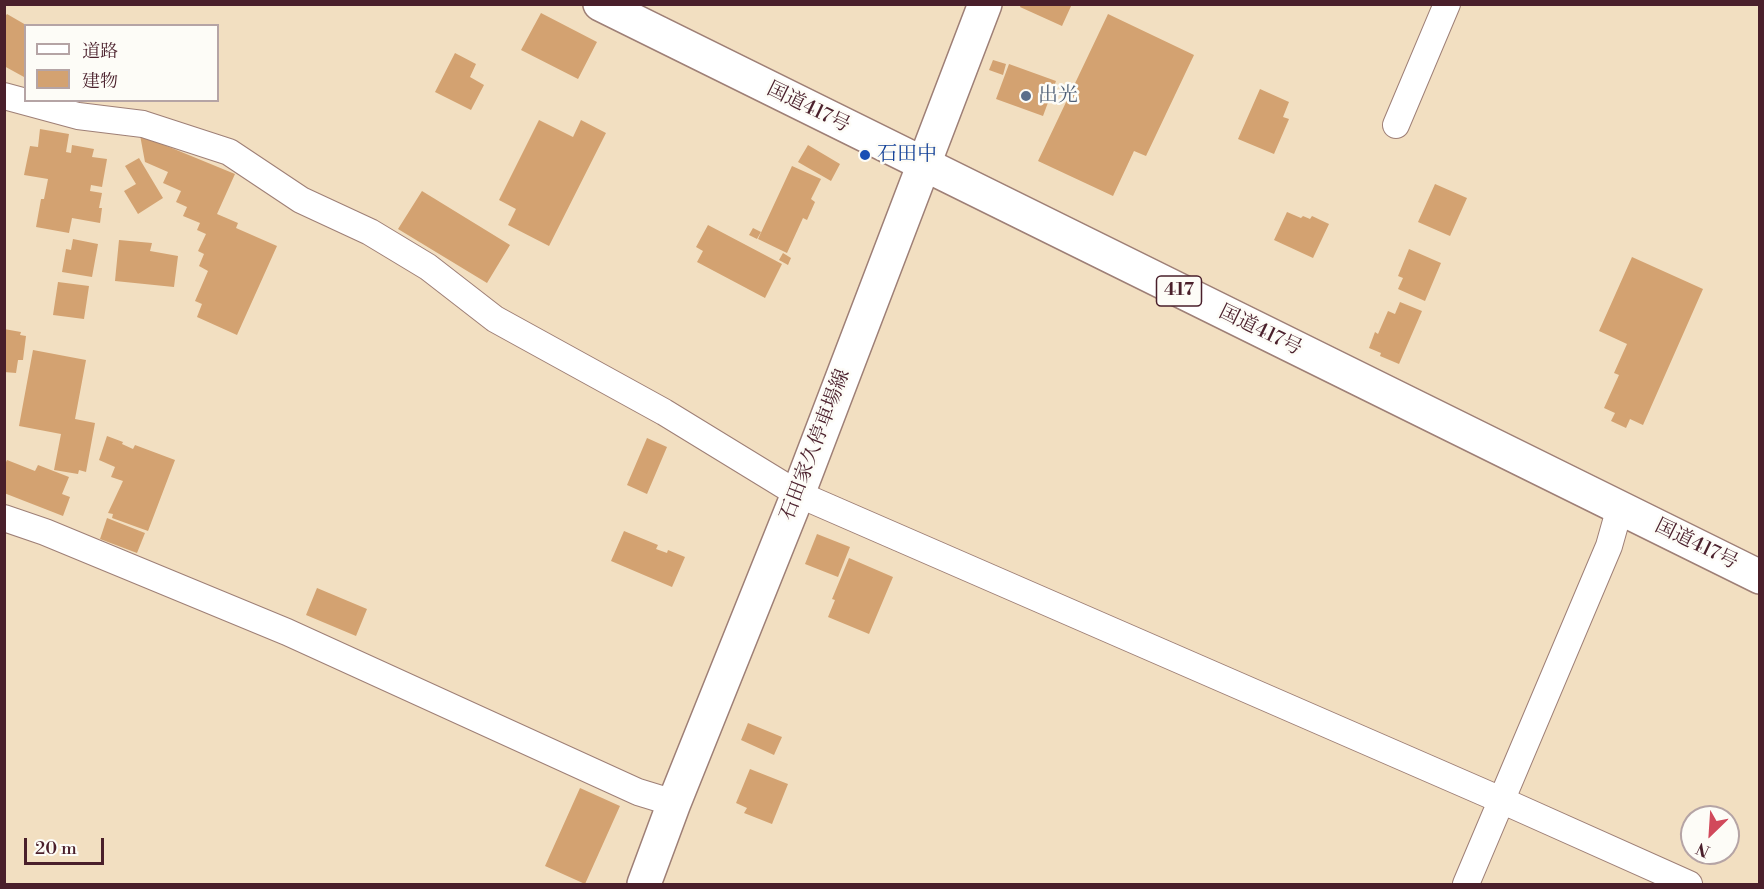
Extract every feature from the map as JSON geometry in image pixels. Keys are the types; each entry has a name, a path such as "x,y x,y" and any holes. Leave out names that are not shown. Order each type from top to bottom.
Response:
{"main road":[{"name":"国道417号","path":"600,4 1760,577"},
{"name":"石田家久停車場線","path":"644,885 674,803 798,494 985,4"}],"street":[{"path":"1396,125 1447,4"},
{"path":"4,96 24,101"},
{"path":"26,102 78,116 143,124 229,152 301,200 369,232 428,267 495,319 664,412 798,494 1501,800 1689,885"},
{"path":"1467,885 1608,546 1620,507"},
{"path":"4,518 56,536 287,632 638,792 674,803"}],"building":[{"path":"1021,4 1072,4 1062,26 1020,7"},
{"path":"541,13 597,42 578,79 521,50"},
{"path":"7,14 24,24 24,77 4,66 4,18"},
{"path":"1108,14 1194,55 1146,156 1134,151 1113,196 1038,161"},
{"path":"455,53 476,64 470,77 484,85 471,110 435,92"},
{"path":"993,60 1006,64 1003,75 989,70"},
{"path":"1009,64 1056,81 1043,116 996,99"},
{"path":"1260,89 1289,102 1283,117 1289,119 1274,154 1238,139"},
{"path":"539,120 573,137 581,120 606,133 549,246 508,225 516,209 499,200"},
{"path":"40,129 69,134 66,152 71,153 72,145 94,149 92,157 107,159 102,187 91,185 90,191 102,193 99,208 102,208 100,223 72,218 69,233 36,227 41,199 44,199 48,179 24,175 30,146 38,147"},
{"path":"140,135 235,174 217,214 238,223 236,228 277,246 237,335 197,317 202,304 195,301 208,271 199,266 204,254 198,251 206,234 197,230 200,223 183,216 187,207 176,202 181,191 163,183 168,172 145,162"},
{"path":"808,145 840,164 831,181 798,162"},
{"path":"139,158 163,198 138,214 124,191 136,184 125,166"},
{"path":"792,166 821,179 811,199 815,202 807,220 803,218 787,253 758,239"},
{"path":"1435,184 1467,198 1450,236 1418,222"},
{"path":"422,191 510,245 487,283 398,229"},
{"path":"1287,212 1301,218 1303,216 1310,219 1312,216 1329,224 1313,258 1274,240"},
{"path":"708,225 782,264 765,298 697,262 703,251 696,247"},
{"path":"753,228 761,232 757,239 749,235"},
{"path":"73,239 98,244 92,277 62,272 66,249 71,250"},
{"path":"119,240 152,243 150,251 178,256 174,287 115,281"},
{"path":"1409,249 1441,263 1425,301 1398,289 1403,278 1398,276"},
{"path":"783,253 791,258 788,265 779,260"},
{"path":"1632,257 1703,289 1643,425 1630,419 1626,428 1611,421 1615,413 1604,408 1619,375 1614,373 1627,344 1599,331"},
{"path":"58,282 89,286 84,319 53,315"},
{"path":"1400,302 1422,311 1399,364 1380,356 1381,353 1369,348 1375,332 1378,334 1388,311 1395,314"},
{"path":"4,329 21,332 20,335 26,336 23,360 18,360 16,373 4,372"},
{"path":"33,350 86,360 75,419 95,423 86,472 79,470 78,474 54,470 61,434 19,426"},
{"path":"107,436 133,449 135,445 175,460 148,531 112,518 113,514 108,513 123,481 111,477 115,467 99,460"},
{"path":"647,438 667,447 647,494 627,485"},
{"path":"7,460 35,471 38,465 69,477 62,494 70,497 63,516 4,493 4,466"},
{"path":"107,518 145,533 137,553 100,539"},
{"path":"624,531 658,545 656,549 667,553 668,550 685,557 672,587 611,561"},
{"path":"817,534 850,547 838,577 805,564"},
{"path":"849,558 893,577 869,634 828,617 835,600 832,599"},
{"path":"317,588 367,609 356,636 306,615"},
{"path":"748,723 782,737 774,755 741,740"},
{"path":"750,769 788,784 772,824 744,813 747,808 736,803"},
{"path":"580,788 620,806 585,884 545,866"}],"place":[{"name":"出光","path":"1026,96"},
{"name":"石田中","path":"865,155"}]}
